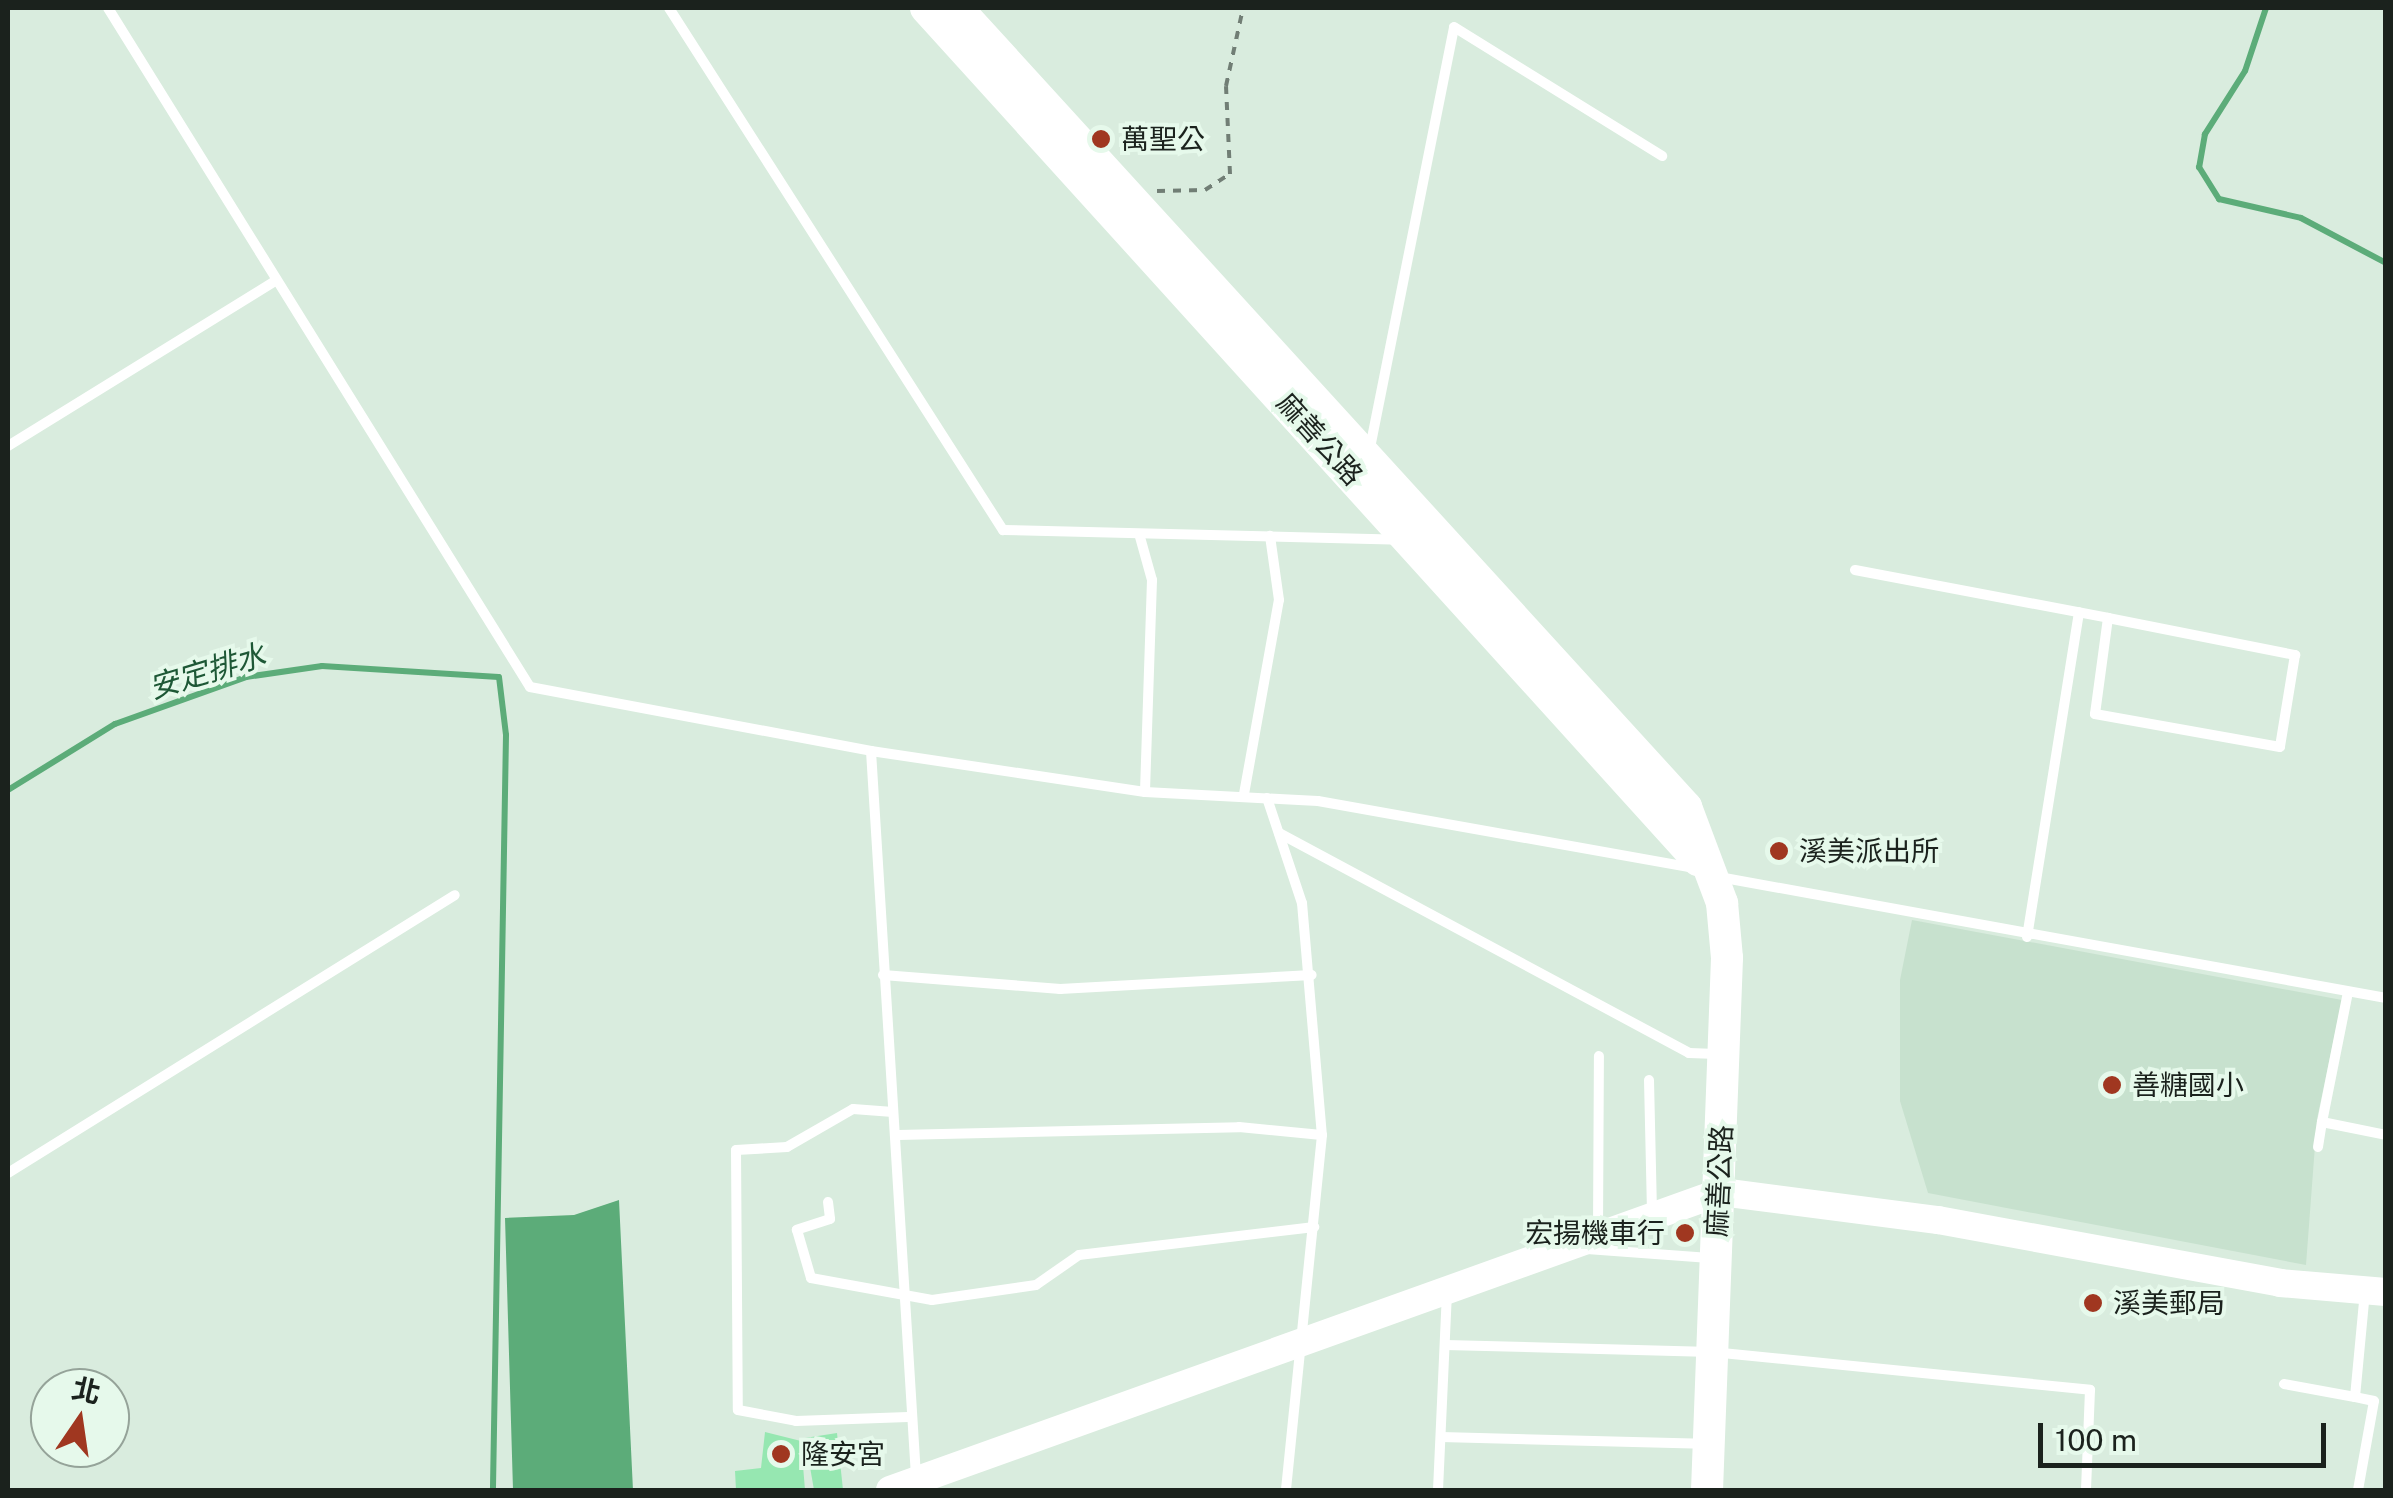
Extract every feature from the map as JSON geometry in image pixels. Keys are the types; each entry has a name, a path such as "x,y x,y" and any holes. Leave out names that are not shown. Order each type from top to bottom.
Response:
{"main road":[{"name":"麻善公路","path":"926,8 1686,807 1712,874 1726,937 1721,1192 1708,1490"},
{"name":"麻善公路","path":"957,8 1369,454 1420,530"}],"street":[{"path":"909,1488 1301,1345 1551,1246 1721,1192 2375,1291"}],"lane":[{"path":"108,8 530,687 871,751 1144,792 1244,794 1530,832 1712,874 2027,936 2386,998"},
{"path":"669,8 1004,530 1140,537 1420,530"},
{"path":"1369,454 1454,27 1662,156"},
{"path":"8,446 275,282"},
{"path":"1244,794 1279,600 1270,536"},
{"path":"1140,537 1152,580 1144,792"},
{"path":"1855,570 2080,612 2295,655 2280,747 2094,714 2108,618"},
{"path":"2027,936 2080,612"},
{"path":"871,751 892,1112 898,1135 909,1488"},
{"path":"1267,798 1302,902 1312,975 1322,1135 1286,1490"},
{"path":"1278,832 1689,1053 1724,1055"},
{"path":"8,1172 455,895"},
{"path":"883,975 1060,989 1312,975"},
{"path":"2318,1147 2348,992"},
{"path":"1598,1056 1598,1230"},
{"path":"1649,1080 1652,1214"},
{"path":"892,1112 852,1108 788,1146 736,1150 738,1410 796,1421 908,1417"},
{"path":"2322,1122 2386,1135"},
{"path":"898,1135 1239,1127 1322,1135"},
{"path":"828,1202 830,1218 798,1230 811,1278 905,1298 1036,1285 1078,1255 1169,1238 1314,1227"},
{"path":"1551,1246 1716,1258"},
{"path":"1438,1490 1447,1285"},
{"path":"2355,1397 2375,1291"},
{"path":"1445,1345 1712,1352 2090,1390 2086,1490"},
{"path":"2284,1384 2380,1401 2358,1490"},
{"path":"1441,1437 1708,1444"}],"path":[{"path":"1120,186 1176,193 1225,185 1226,86 1243,8"}],"shaded area":[{"name":"善糖國小","path":"1912,920 2342,1000 2317,1119 2306,1265 1928,1193 1900,1101 1900,980"},
{"path":"619,1200 633,1490 513,1490 505,1218 574,1215"}],"building":[{"name":"隆安宮","path":"765,1432 801,1441 805,1490 736,1490 735,1471 761,1468"},
{"path":"837,1433 843,1490 814,1490 805,1438"}],"waterway":[{"path":"2266,8 2245,71 2205,134 2199,167 2219,199 2301,218 2386,263"},
{"name":"安定排水","path":"8,790 115,724 246,677 322,666 499,677 506,735 493,1490"}],"place":[{"name":"萬聖公","path":"1101,139"},
{"name":"溪美派出所","path":"1779,851"},
{"name":"善糖國小","path":"2112,1085"},
{"name":"宏揚機車行","path":"1685,1233"},
{"name":"溪美郵局","path":"2093,1303"},
{"name":"隆安宮","path":"781,1454"}]}
